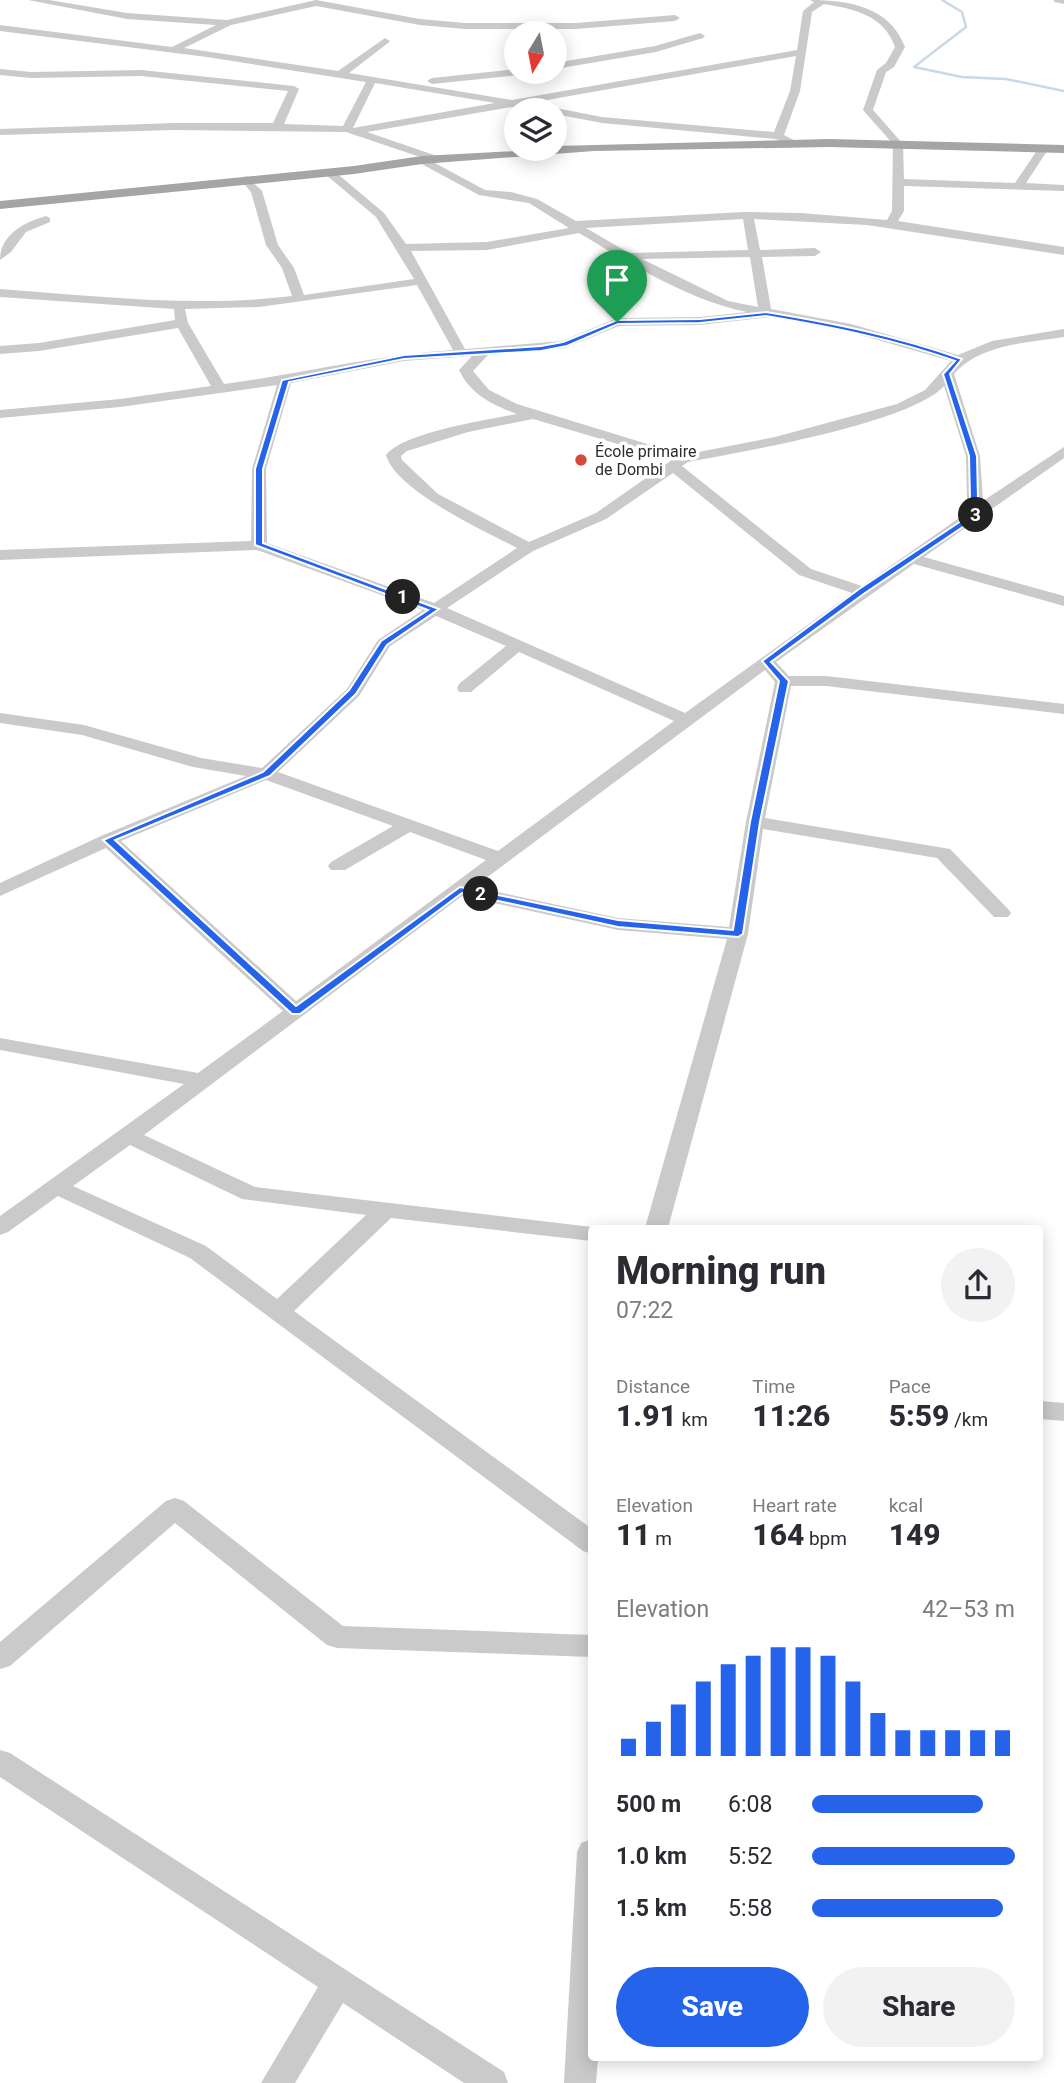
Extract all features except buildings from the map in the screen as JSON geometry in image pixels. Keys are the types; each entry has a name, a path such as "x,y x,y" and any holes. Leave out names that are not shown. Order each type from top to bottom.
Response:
{"main road":[{"path":"0,205 329,172 429,159 594,148 792,143 1064,149"}],"street":[{"path":"33,0 127,16 228,23"},
{"path":"1058,0 1064,1"},
{"path":"778,136 795,91 808,11 819,1 852,7 884,19 898,36 900,47 890,65 882,69 868,110 898,144 898,211 892,222"},
{"path":"175,49 228,23 314,2 420,22 465,26 576,26 675,18"},
{"path":"33,14 57,6"},
{"path":"0,22 12,19"},
{"path":"576,26 578,34 614,35"},
{"path":"0,28 175,49 401,83 504,102"},
{"path":"529,98 584,72 701,36"},
{"path":"652,39 678,42"},
{"path":"341,74 385,41"},
{"path":"113,52 121,42"},
{"path":"567,68 584,72 803,52"},
{"path":"96,72 105,62"},
{"path":"2,76 141,73 294,89 278,125"},
{"path":"401,83 504,73"},
{"path":"352,130 372,79"},
{"path":"0,132 278,125 352,130 504,106"},
{"path":"567,113 601,120 778,136 792,143"},
{"path":"352,130 429,159 484,192 533,201 626,256 724,304 851,328 916,345 959,360"},
{"path":"1019,186 1044,148"},
{"path":"329,172 380,215 403,248 461,353"},
{"path":"246,179 256,191 272,245 288,268 299,299"},
{"path":"898,182 1064,188"},
{"path":"403,248 487,246 577,227 748,215 800,215 892,222 1064,251"},
{"path":"748,215 766,314"},
{"path":"0,256 8,249 18,230 26,224 46,220"},
{"path":"626,256 815,252"},
{"path":"0,293 234,305 299,299 422,281"},
{"path":"178,304 182,323 219,388"},
{"path":"0,414 120,404 285,380 404,357 565,344 617,322 700,321 766,314"},
{"path":"0,351 182,323"},
{"path":"0,890 108,840 266,774 353,692 384,643 528,548 601,516 678,462 776,441 902,407 930,393 959,360 992,345 1064,333"},
{"path":"484,352 466,370 469,379 497,402 678,462 805,572 862,591"},
{"path":"947,374 973,456 974,499 981,512"},
{"path":"259,545 259,469 285,380"},
{"path":"528,548 433,497 394,462 393,455 402,448 465,428 533,415"},
{"path":"0,1227 203,1081 766,661 1064,451"},
{"path":"0,555 259,545 435,609 687,720"},
{"path":"912,558 1064,601"},
{"path":"465,688 517,646"},
{"path":"766,661 784,681 826,681 1064,709"},
{"path":"658,1225 738,934 755,822 784,681"},
{"path":"0,718 84,730 199,763 266,774 502,859"},
{"path":"755,822 943,853 1001,913"},
{"path":"338,866 410,825"},
{"path":"108,840 296,1012"},
{"path":"460,890 618,923 738,934"},
{"path":"0,1045 203,1081"},
{"path":"128,1136 250,1194 588,1233"},
{"path":"55,1186 198,1252 588,1541"},
{"path":"278,1312 386,1209"},
{"path":"1043,1410 1064,1412"},
{"path":"0,1658 175,1508 337,1637 588,1646"},
{"path":"0,1762 492,2083"},
{"path":"580,2083 588,1929"},
{"path":"277,2083 338,1983"}],"waterway":[{"path":"942,0 962,12 966,27 914,67 962,77 1006,79 1064,91"}],"place":[{"name":"École primaire de Dombi","path":"581,460"}],"route":[{"path":"766,314 851,328 916,345 959,360 947,374 973,456 974,499 981,512 862,591 766,661 784,681 755,822 738,934 618,923 460,890 296,1012 108,840 266,774 353,692 384,643 435,609 259,545 259,469 285,380 404,357 511,351 565,344 617,322 700,321 766,314"}]}
